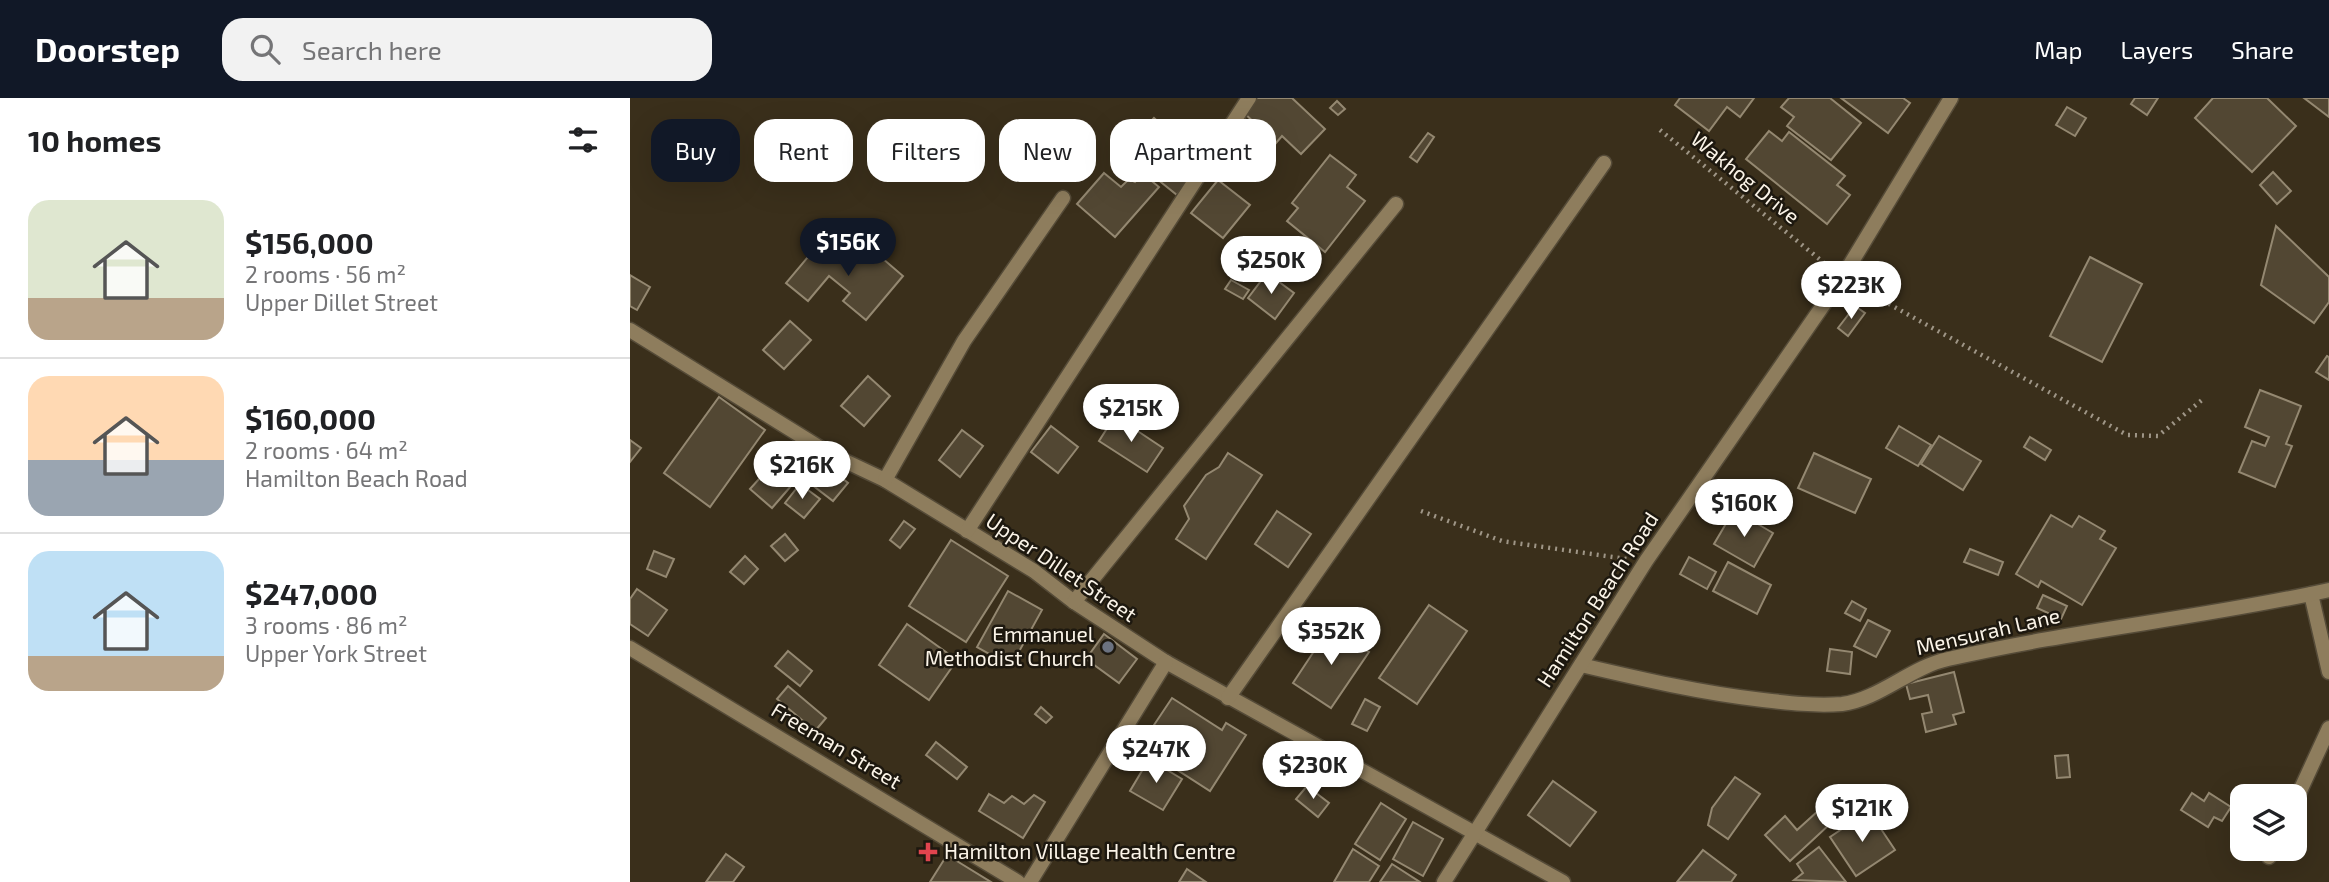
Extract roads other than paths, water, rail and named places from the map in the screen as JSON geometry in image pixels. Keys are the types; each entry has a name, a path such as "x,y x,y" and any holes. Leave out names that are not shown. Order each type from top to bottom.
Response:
{"street":[{"path":"967,531 1249,98"},
{"name":"Hamilton Beach Road","path":"1444,882 1646,561 1842,278 1951,98"},
{"path":"1228,698 1604,163"},
{"path":"885,481 964,341 1063,198"},
{"path":"1074,603 1396,204"},
{"name":"Upper Dillet Street","path":"630,330 830,454 885,481 1034,571 1074,603 1166,662 1473,835 1563,882"},
{"name":"Mensurah Lane","path":"1581,665 1699,692 1803,704 1844,704 1870,695 1911,671 1943,660 2026,641 2329,590"},
{"path":"2311,594 2329,672"},
{"name":"Freeman Street","path":"630,648 998,867 1018,882"},
{"path":"1030,882 1166,662"},
{"path":"2303,784 2329,729"}],"place":[{"name":"Emmanuel Methodist Church","path":"1108,647"},
{"name":"Hamilton Village Health Centre","path":"928,852"}]}
